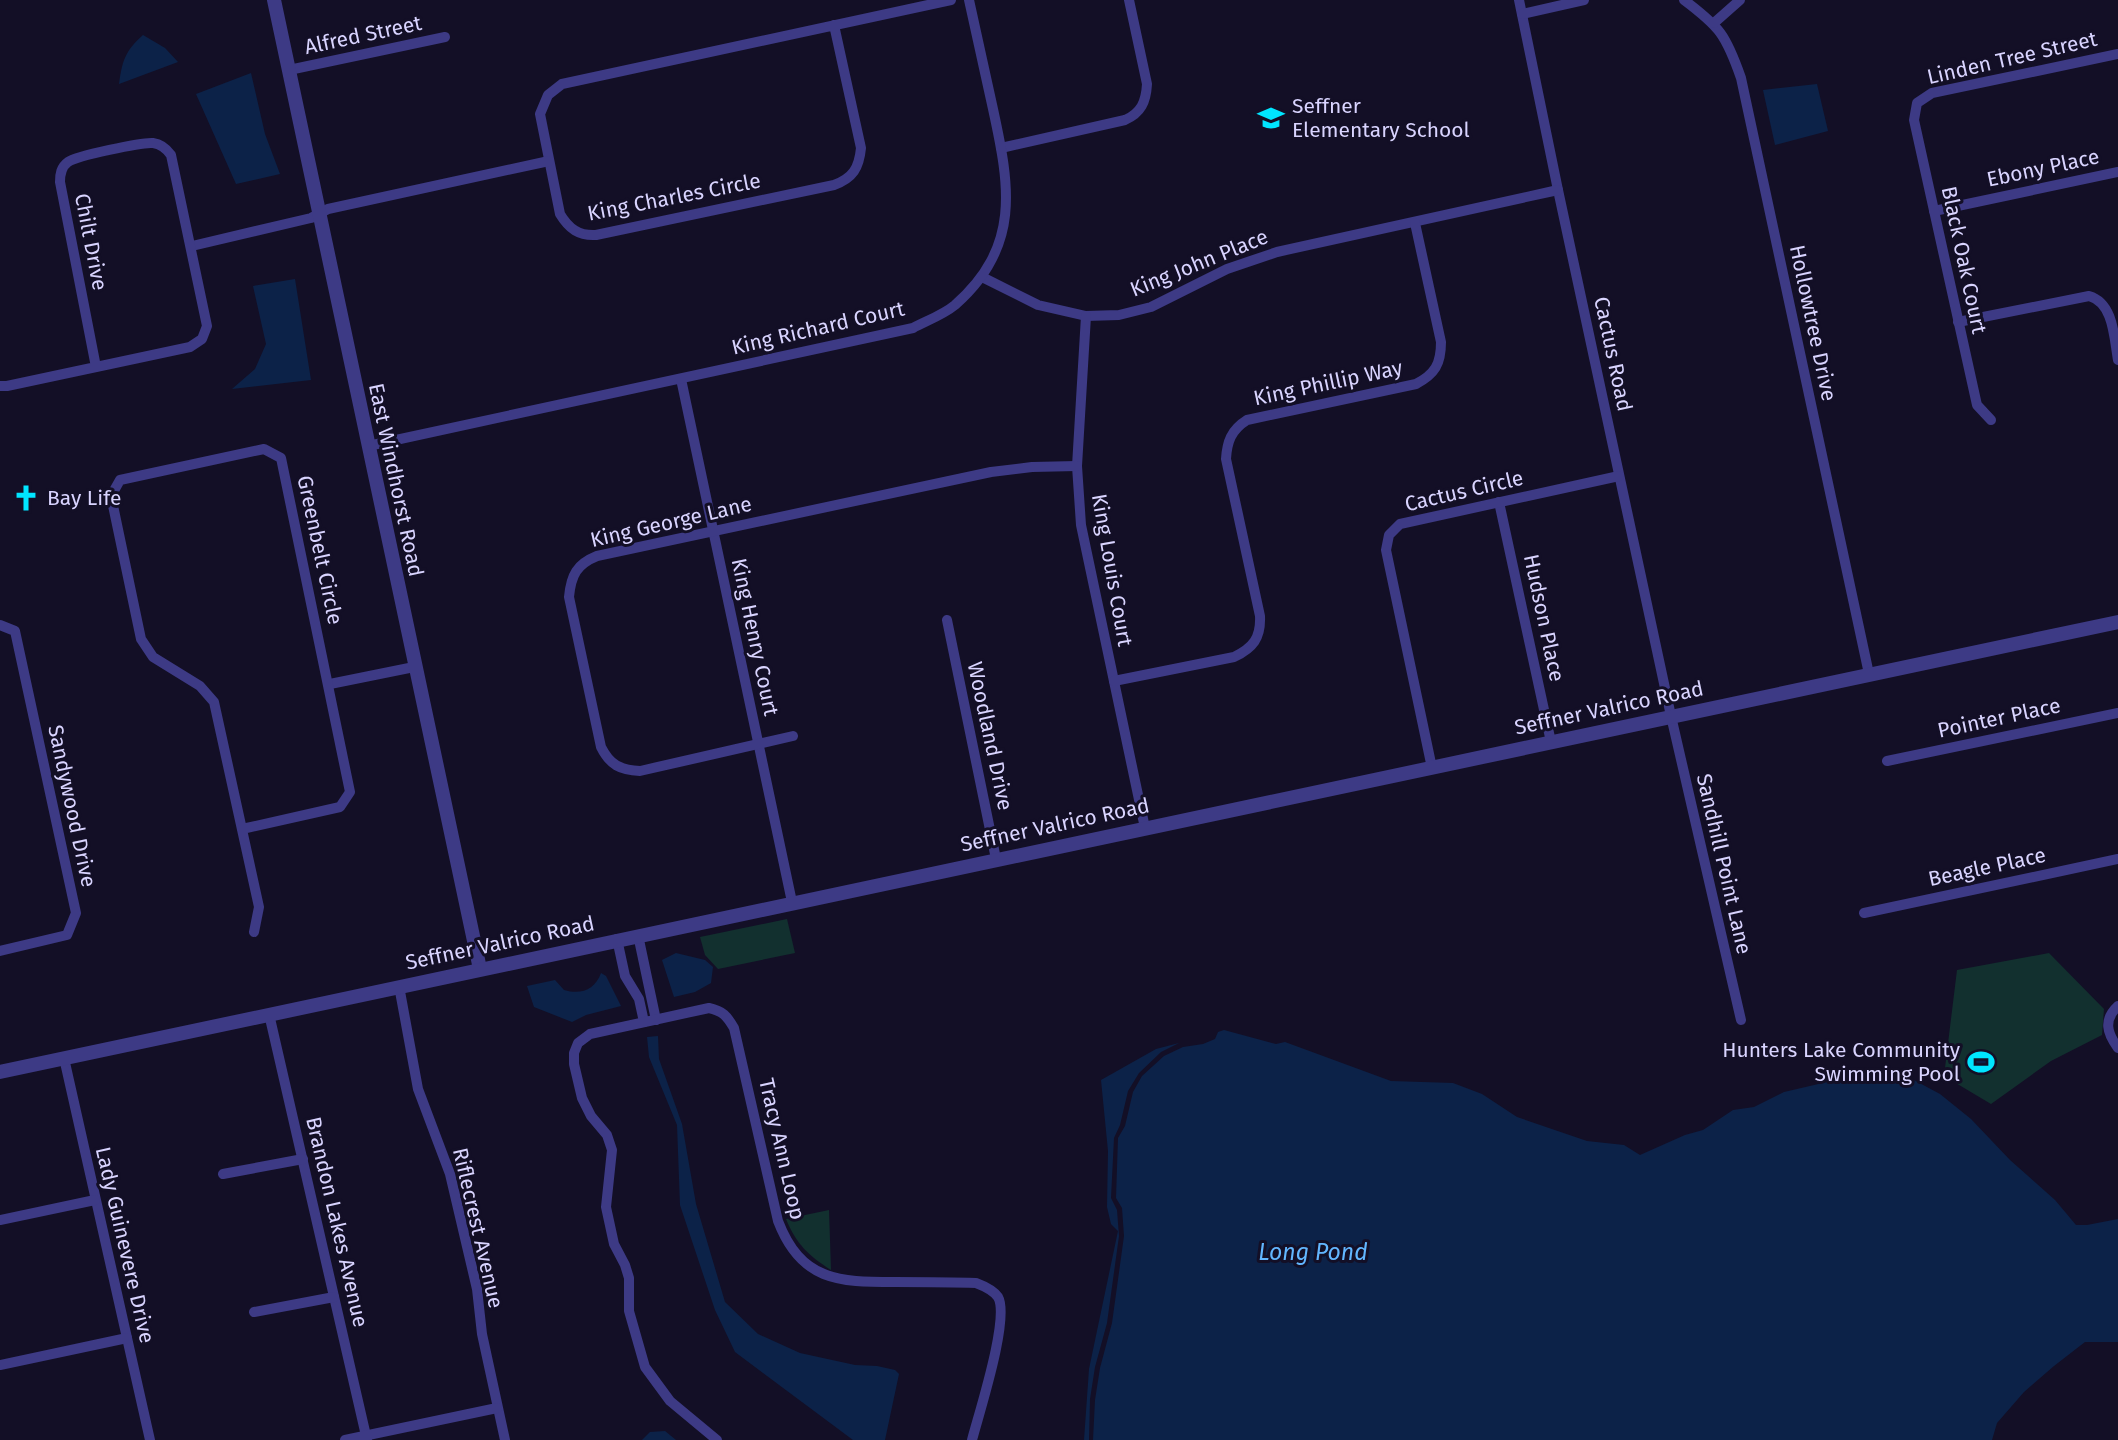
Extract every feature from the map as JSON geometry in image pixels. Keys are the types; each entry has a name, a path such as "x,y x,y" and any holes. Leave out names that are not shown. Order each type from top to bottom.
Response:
{"street":[{"name":"East Windhorst Road","path":"274,0 480,969"},
{"name":"King Charles Circle","path":"834,25 861,148 860,162 855,173 846,181 649,224 585,235 573,230 560,214 540,114 548,95 562,85 834,25 951,0"},
{"name":"King Richard Court","path":"368,446 913,328 953,307 982,277 998,248 1006,216 1007,185 1001,148 969,0"},
{"path":"1001,148 1125,120 1135,115 1146,97 1147,84 1129,0"},
{"name":"Cactus Road","path":"1520,0 1671,716"},
{"path":"1522,14 1584,0"},
{"name":"Hollowtree Drive","path":"1684,0 1714,23 1730,48 1741,78 1869,674"},
{"path":"1714,23 1740,0"},
{"name":"Alfred Street","path":"289,71 445,37"},
{"name":"Linden Tree Street","path":"1917,103 1932,93 2118,54"},
{"name":"Black Oak Court","path":"1917,103 1914,120 1977,405 1991,420"},
{"name":"Chilt Drive","path":"0,386 190,347 202,339 207,326 171,155 167,148 148,144 77,158 64,166 60,181 96,366"},
{"path":"191,246 320,215 328,209 548,161"},
{"name":"Ebony Place","path":"1934,211 2118,172"},
{"name":"King John Place","path":"982,277 1038,305 1086,316 1119,315 1151,307 1227,269 1277,252 1558,190"},
{"name":"King Phillip Way","path":"1114,681 1234,657 1247,651 1256,641 1260,630 1260,616 1226,459 1227,445 1238,426 1247,420 1416,384 1436,370 1441,358 1441,342 1415,223"},
{"path":"1958,322 2089,296 2098,298 2108,313 2118,360"},
{"name":"King Louis Court","path":"1086,316 1077,466 1081,525 1145,828"},
{"name":"King Henry Court","path":"681,379 792,902"},
{"name":"Greenbelt Circle","path":"242,829 340,807 350,792 330,684 281,458 264,449 120,480 111,496 141,639 153,657 200,686 214,702 259,907 254,932"},
{"name":"King George Lane","path":"793,736 640,771 625,770 614,765 601,747 569,597 570,580 575,571 585,561 597,556 713,530 991,472 1032,467 1077,466"},
{"name":"Cactus Circle","path":"1432,768 1386,550 1394,529 1400,524 1619,476"},
{"name":"Hudson Place","path":"1499,502 1551,742"},
{"name":"Woodland Drive","path":"947,620 996,859"},
{"name":"Seffner Valrico Road","path":"0,1072 2118,622"},
{"name":"Sandywood Drive","path":"0,625 15,631 76,913 67,935 0,951"},
{"path":"330,684 414,667"},
{"name":"Pointer Place","path":"1887,761 2118,713"},
{"name":"Sandhill Point Lane","path":"1671,716 1741,1020"},
{"name":"Beagle Place","path":"1864,913 2118,859"},
{"path":"638,935 646,975 650,1021"},
{"path":"617,939 627,979 650,1021"},
{"path":"627,979 646,975"},
{"name":"Riflecrest Avenue","path":"399,986 418,1089 450,1174 477,1289 482,1334 505,1440"},
{"path":"2118,1006 2109,1015 2107,1025 2109,1037 2118,1048"},
{"name":"Tracy Ann Loop","path":"717,1440 670,1401 645,1367 629,1311 629,1278 614,1244 606,1207 612,1150 607,1135 591,1116 582,1098 574,1064 578,1043 590,1034 709,1009 721,1011 734,1028 778,1221 785,1240 798,1258 829,1278 851,1282 976,1283 988,1288 998,1297 1002,1321 972,1440"},
{"name":"Brandon Lakes Avenue","path":"269,1014 367,1438"},
{"name":"Lady Guinevere Drive","path":"64,1058 150,1440"},
{"path":"223,1174 303,1159"},
{"path":"0,1220 95,1200"},
{"path":"254,1312 334,1297"},
{"path":"0,1364 127,1338"},
{"path":"345,1440 367,1438 497,1408"}],"green space":[{"path":"787,919 795,953 718,969 705,955 700,937"},
{"path":"2049,953 2104,1009 2102,1035 2051,1061 1991,1104 1944,1076 1957,970"},
{"path":"829,1210 831,1270 804,1249 786,1219"}],"water":[{"path":"143,35 165,48 178,62 119,84 125,57"},
{"path":"251,73 265,134 280,174 236,184 196,94"},
{"path":"1817,84 1828,131 1775,145 1763,90"},
{"path":"295,279 311,380 232,389 255,369 266,344 253,286"},
{"path":"676,953 705,960 713,967 711,983 695,992 674,997 662,960"},
{"path":"601,973 606,976 621,1006 586,1015 572,1022 534,1007 527,986 555,980 564,990 582,991 595,984"},
{"name":"Long Pond","path":"1224,1030 1276,1044 1285,1042 1391,1081 1453,1083 1482,1094 1517,1117 1587,1141 1624,1145 1640,1155 1703,1130 1733,1110 1754,1107 1784,1092 1840,1079 1888,1075 1912,1079 1940,1094 1971,1119 2010,1160 2055,1200 2076,1225 2118,1219 2118,1342 2085,1342 2054,1366 2024,1392 1997,1423 1992,1440 1093,1440 1095,1400 1112,1323 1124,1236 1122,1208 1116,1198 1118,1138 1125,1126 1133,1092 1142,1076 1164,1056 1183,1047 1215,1039 1218,1032"},
{"path":"658,1036 659,1059 682,1124 696,1204 725,1302 758,1334 800,1353 855,1365 895,1370 899,1374 885,1440 853,1440 735,1352 715,1310 680,1205 677,1125 649,1057 647,1037"},
{"path":"1179,1043 1161,1052 1139,1073 1128,1091 1114,1138 1111,1198 1117,1210 1119,1236 1107,1323 1095,1367 1090,1399 1089,1440 1084,1440 1089,1369 1118,1231 1111,1224 1107,1207 1108,1151 1101,1080 1156,1049"},
{"name":"Hunters Lake Community Swimming Pool","path":"1973,1052 1980,1052 1987,1057 1993,1065 1992,1072 1974,1068 1969,1057"},
{"path":"665,1431 676,1440 642,1440 650,1432"}],"place":[{"name":"Seffner Elementary School","path":"1271,118"},
{"name":"Bay Life","path":"26,498"},
{"name":"Hunters Lake Community Swimming Pool","path":"1981,1062"}]}
